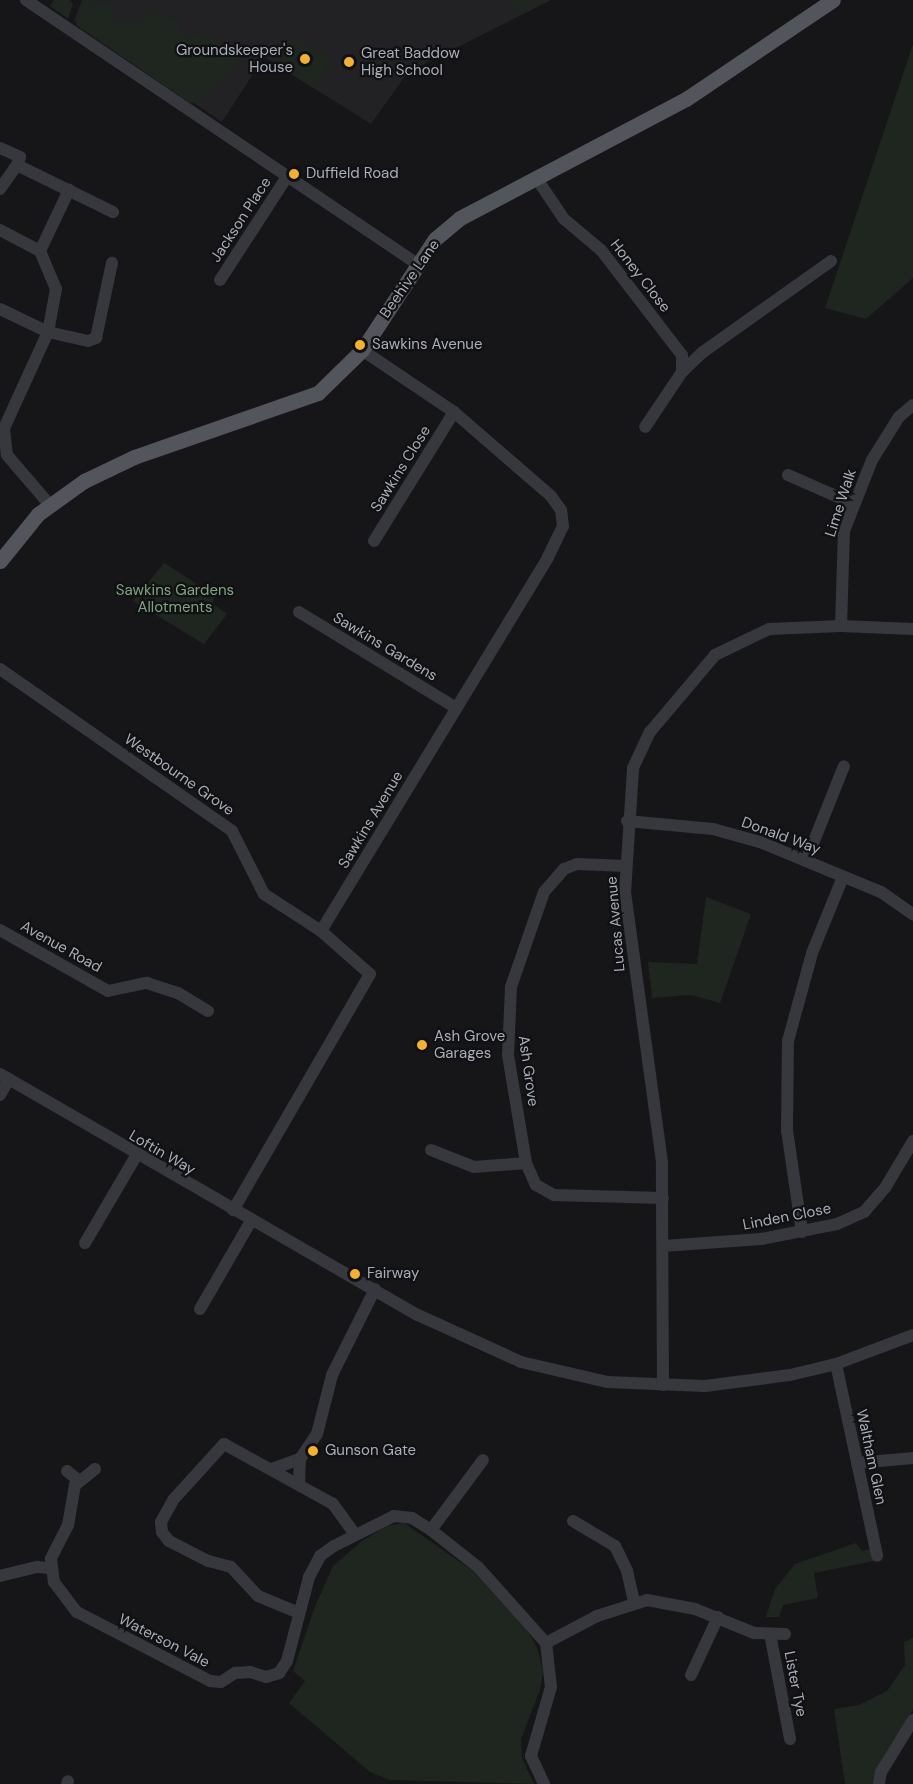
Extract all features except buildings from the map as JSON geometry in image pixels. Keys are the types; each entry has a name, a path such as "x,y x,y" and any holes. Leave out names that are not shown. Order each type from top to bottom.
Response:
{"main road":[{"name":"Beehive Lane","path":"0,561 21,532 49,504 84,481 134,457 305,401 318,393 362,350 435,239 460,218 686,99 833,0"}],"street":[{"path":"26,0 417,264"},
{"path":"0,148 20,157 0,189"},
{"path":"16,165 113,212"},
{"name":"Jackson Place","path":"220,280 287,177"},
{"name":"Honey Close","path":"537,178 564,219 601,250 682,354 682,372"},
{"path":"40,251 69,190"},
{"path":"0,230 40,251 56,289 48,332 2,427 7,455 49,504"},
{"path":"645,427 682,372 703,352 831,261"},
{"path":"0,309 48,332 88,341 96,338 112,263"},
{"name":"Sawkins Avenue","path":"321,931 563,526 561,510 551,496 454,412 362,350"},
{"name":"Lime Walk","path":"841,626 841,558 844,531 872,460 899,417 913,405"},
{"name":"Sawkins Close","path":"374,541 454,412"},
{"path":"788,475 855,504"},
{"name":"Sawkins Gardens","path":"299,612 456,708"},
{"name":"Lucas Avenue","path":"663,1385 662,1162 628,916 626,866 629,784 643,743 715,655 769,629 841,626 913,629"},
{"name":"Westbourne Grove","path":"0,669 232,831 264,894 321,931 370,974 233,1210"},
{"path":"806,861 844,766"},
{"name":"Donald Way","path":"627,821 713,829 806,861 880,892 913,914"},
{"name":"Ash Grove","path":"626,866 577,864 564,869 543,892 511,987 507,1036 526,1163 537,1185 554,1196 663,1198"},
{"path":"802,1232 787,1131 788,1041 812,953 843,877"},
{"name":"Avenue Road","path":"0,930 108,991 147,984 178,993 208,1011"},
{"path":"0,1095 4,1077"},
{"name":"Loftin Way","path":"4,1077 136,1156 311,1255 464,1339 521,1362 607,1382 663,1385 746,1382 836,1365 913,1335"},
{"name":"Linden Close","path":"663,1246 710,1245 802,1232 837,1224 864,1212 885,1188 913,1141"},
{"path":"431,1150 474,1167 526,1163"},
{"path":"85,1243 136,1156"},
{"path":"200,1309 251,1221"},
{"path":"299,1485 300,1459 317,1434 335,1367 375,1289"},
{"name":"Waltham Glen","path":"836,1365 877,1556"},
{"path":"299,1613 258,1596 231,1567 208,1561 169,1541 162,1532 161,1522 173,1500 224,1444 333,1504 354,1533"},
{"path":"858,1463 913,1458"},
{"path":"272,1469 300,1459"},
{"path":"432,1530 483,1460"},
{"path":"0,1576 37,1568 49,1569 55,1548 68,1525 78,1480 95,1470"},
{"path":"66,1471 78,1480"},
{"name":"Waterson Vale","path":"49,1569 59,1590 77,1612 210,1681 221,1682 235,1673 250,1672 266,1677 279,1673 287,1661 299,1613 320,1556 354,1533 394,1516 412,1518 432,1530 478,1567 546,1643"},
{"path":"573,1521 615,1546 627,1571 633,1602"},
{"name":"Lister Tye","path":"546,1643 633,1602 669,1602 718,1617 754,1633 786,1634"},
{"path":"691,1675 718,1617"},
{"name":"Lister Tye","path":"770,1634 790,1739"},
{"path":"544,1784 531,1756 551,1687 546,1643"},
{"path":"879,1784 881,1773 913,1720"}],"shaded area":[{"name":"Great Baddow High School","path":"82,0 551,0 408,72 371,124 264,57 222,122 74,21"}],"green space":[{"path":"54,0 69,0 73,4 68,19 50,6"},
{"path":"85,0 112,4 114,17 126,24 139,21 149,6 177,22 185,39 203,32 231,50 237,64 199,102 190,103 76,25"},
{"path":"505,0 551,0 523,14"},
{"path":"295,36 333,59 313,88 277,65"},
{"path":"913,44 913,278 866,319 825,308"},
{"name":"Sawkins Gardens Allotments","path":"164,563 214,595 213,604 227,614 204,644 133,601"},
{"path":"706,897 751,914 720,1003 691,995 652,998 648,962 697,964"},
{"path":"404,1523 473,1571 528,1632 537,1648 543,1671 540,1690 521,1739 522,1758 534,1784 390,1780 370,1772 289,1703 305,1681 293,1671 314,1609 333,1566 362,1541 387,1526"},
{"path":"856,1543 862,1551 870,1549 874,1561 814,1573 818,1598 783,1605 779,1617 766,1617 775,1589 795,1564"},
{"path":"913,1638 913,1710 880,1762 873,1784 845,1784 834,1709 859,1705 887,1691 905,1665 904,1642"}],"place":[{"name":"Groundskeeper's House","path":"305,59"},
{"name":"Great Baddow High School","path":"349,62"},
{"name":"Duffield Road","path":"294,174"},
{"name":"Sawkins Avenue","path":"360,345"},
{"name":"Ash Grove Garages","path":"422,1045"},
{"name":"Fairway","path":"355,1274"},
{"name":"Gunson Gate","path":"313,1451"}]}
